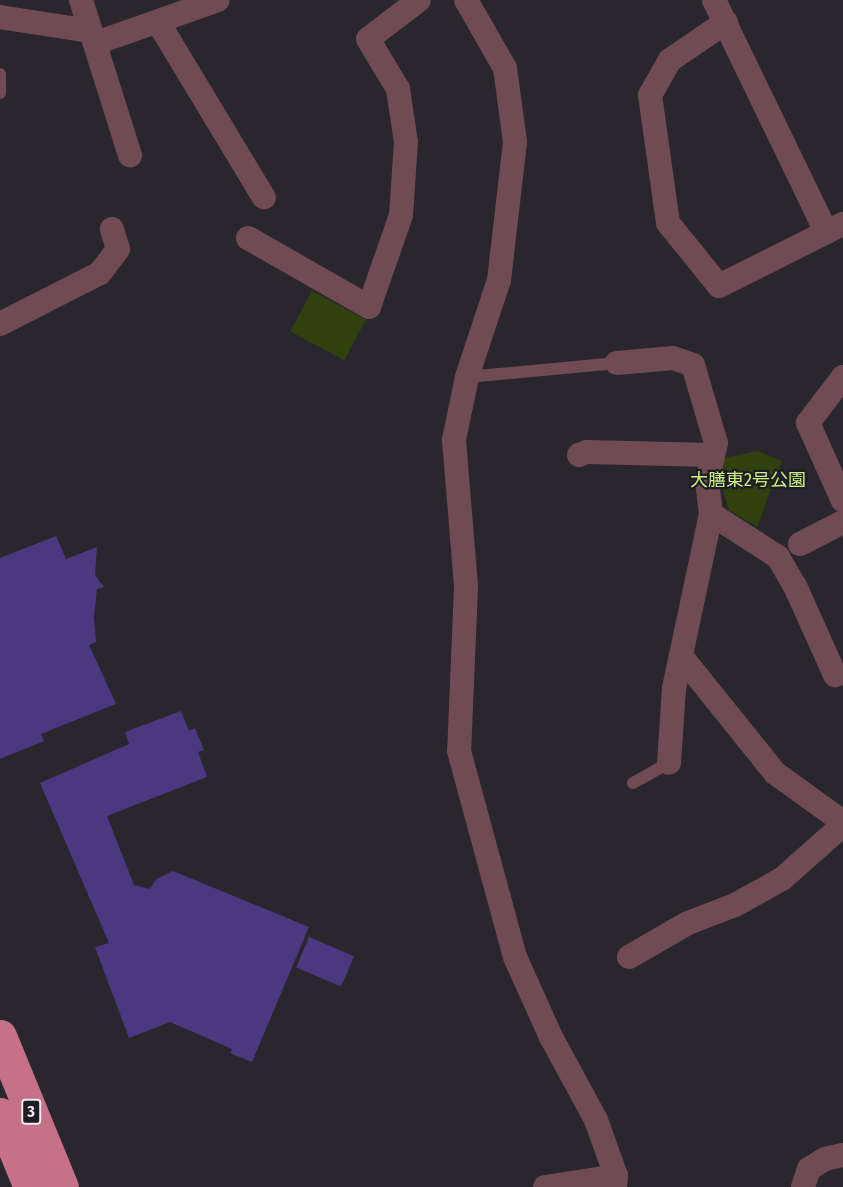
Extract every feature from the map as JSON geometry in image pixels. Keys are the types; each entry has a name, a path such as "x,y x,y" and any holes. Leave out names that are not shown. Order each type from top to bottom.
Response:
{"highway":[{"name":"3","path":"0,1036 62,1187"},
{"name":"3","path":"0,1114 30,1187"}],"street":[{"path":"81,0 130,155"},
{"path":"0,17 93,37 158,22 218,0"},
{"path":"248,238 369,307 400,215 406,142 398,90 368,39 418,0"},
{"path":"466,0 505,68 515,142 499,280 466,377 454,440 466,586 459,751 515,957 551,1036 596,1120 615,1182 545,1187"},
{"path":"714,0 726,22 835,228 719,286 668,224 650,95 670,60 726,22"},
{"path":"158,22 264,198"},
{"path":"0,324 100,273 118,249 112,229"},
{"path":"617,363 673,358 693,365 716,443 707,481 711,514 674,688 669,763"},
{"path":"843,377 808,423 843,501"},
{"path":"579,455 587,452 712,455"},
{"path":"711,514 778,557 795,586 835,675"},
{"path":"800,544 843,522"},
{"path":"629,957 688,923 735,905 782,879 843,824 775,772 681,656"},
{"path":"803,1187 809,1169 825,1159 843,1155"}],"lane":[{"path":"0,74 0,93"},
{"path":"466,377 617,363"},
{"path":"633,783 669,763"}],"green space":[{"path":"312,291 366,320 344,360 290,332"},
{"name":"大膳東2号公園","path":"758,451 782,461 757,527 729,510 721,484 723,458"}],"building":[{"path":"56,536 66,559 97,547 95,575 104,587 97,589 94,617 96,642 89,645 116,704 41,734 44,741 0,759 0,558"},
{"path":"181,711 189,731 195,728 204,750 198,752 207,777 107,816 134,885 150,889 156,879 173,871 309,927 252,1062 230,1053 232,1049 170,1022 129,1038 95,947 109,943 40,783 129,744 125,732"},
{"path":"309,937 354,956 341,987 296,967"}]}
